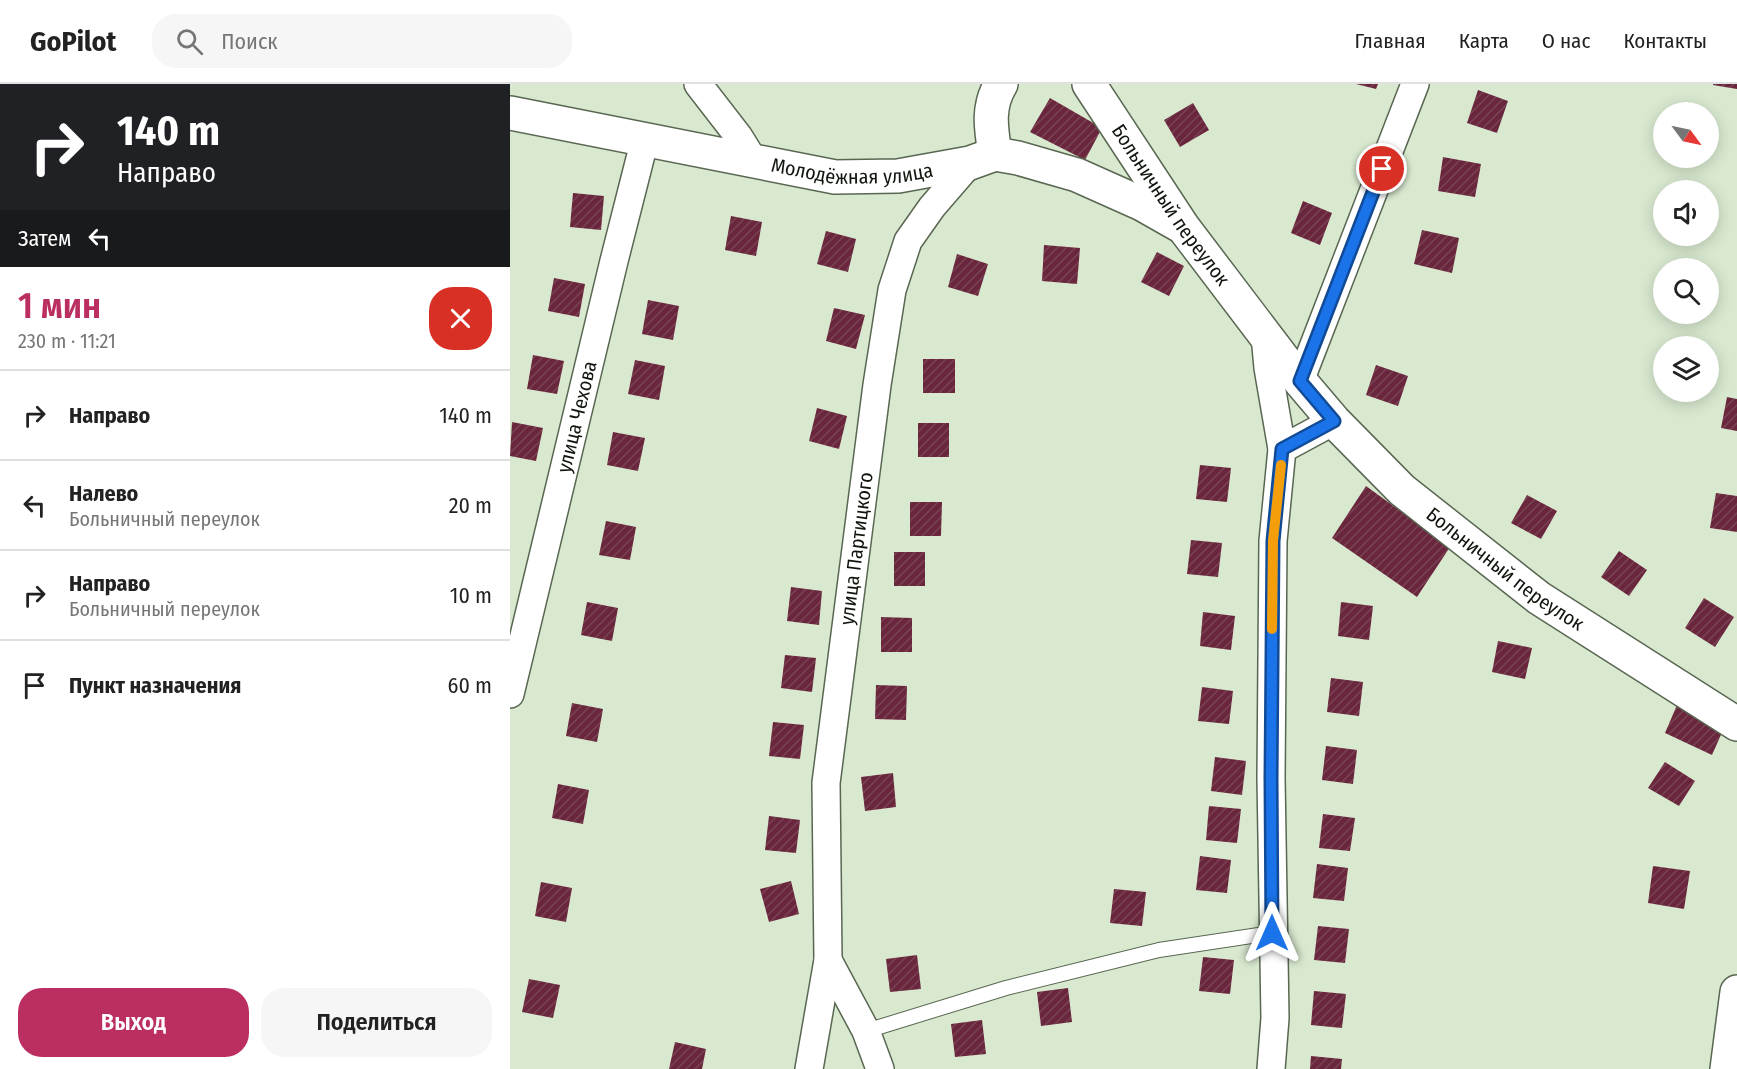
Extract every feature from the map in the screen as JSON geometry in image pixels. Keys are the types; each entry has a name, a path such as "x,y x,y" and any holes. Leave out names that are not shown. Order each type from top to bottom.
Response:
{"street":[{"path":"698,84 739,137 755,163"},
{"path":"983,159 990,112 994,96 1001,84"},
{"name":"Больничный переулок","path":"1089,84 1183,227 1300,381 1334,421 1402,490 1539,598 1737,724"},
{"path":"1300,381 1415,84"},
{"name":"Молодёжная улица","path":"510,113 835,177 898,176 983,159 1018,158 1077,175 1142,204 1183,227"},
{"name":"улица Чехова","path":"510,694 645,140"},
{"name":"улица Партицкого","path":"809,1069 828,960 826,783 877,386 892,290 908,241 932,207 983,159"},
{"path":"1265,335 1268,368 1282,449 1273,541 1271,766 1275,1018 1271,1069"},
{"path":"1282,449 1334,421"},
{"name":"улица Партицкого","path":"828,960 866,1031 880,1069"},
{"path":"1727,1069 1737,992"}],"lane":[{"path":"866,1031 1006,988 1159,950 1272,933"}],"building":[{"path":"1356,84 1378,84 1376,89"},
{"path":"1737,84 1737,89 1713,85"},
{"path":"1478,90 1508,101 1497,133 1467,123"},
{"path":"1050,98 1102,128 1085,160 1030,132"},
{"path":"1193,103 1209,130 1180,147 1164,120"},
{"path":"1443,157 1481,164 1475,197 1438,191"},
{"path":"573,193 604,196 601,230 570,227"},
{"path":"1303,201 1332,213 1320,245 1291,233"},
{"path":"731,216 762,222 756,256 725,250"},
{"path":"1422,230 1459,238 1452,273 1414,264"},
{"path":"826,231 856,239 848,272 817,264"},
{"path":"1044,245 1080,248 1077,284 1042,281"},
{"path":"1157,252 1184,266 1169,296 1141,282"},
{"path":"957,254 988,264 978,296 948,287"},
{"path":"554,278 585,284 579,317 548,311"},
{"path":"648,300 679,306 673,340 642,334"},
{"path":"834,308 865,315 856,349 826,341"},
{"path":"533,355 564,361 557,394 527,389"},
{"path":"923,359 955,359 955,393 923,393"},
{"path":"635,360 665,366 659,400 628,394"},
{"path":"1376,365 1408,376 1398,406 1366,395"},
{"path":"1727,397 1737,399 1737,431 1721,428"},
{"path":"817,408 847,416 839,449 809,441"},
{"path":"512,422 543,428 536,461 510,456"},
{"path":"918,423 949,423 949,457 918,457"},
{"path":"613,432 645,438 638,471 607,465"},
{"path":"1200,465 1231,468 1227,502 1196,499"},
{"path":"1366,486 1450,547 1417,597 1332,538"},
{"path":"1716,493 1737,496 1737,532 1710,528"},
{"path":"1527,495 1557,511 1541,539 1511,523"},
{"path":"910,502 942,502 941,536 910,536"},
{"path":"606,521 636,527 630,560 599,555"},
{"path":"1191,540 1222,543 1218,577 1187,574"},
{"path":"1619,551 1647,570 1629,596 1601,577"},
{"path":"894,552 925,552 925,586 894,586"},
{"path":"791,587 822,591 819,625 787,621"},
{"path":"1704,598 1734,617 1715,647 1685,628"},
{"path":"587,602 618,608 612,641 581,635"},
{"path":"1341,602 1373,606 1369,640 1338,636"},
{"path":"1203,612 1235,616 1231,650 1200,646"},
{"path":"881,617 912,618 912,652 881,652"},
{"path":"1498,641 1532,648 1525,679 1492,672"},
{"path":"785,655 816,658 812,692 781,688"},
{"path":"1331,678 1363,682 1359,716 1327,712"},
{"path":"876,685 907,686 906,720 875,719"},
{"path":"1202,687 1233,691 1229,724 1198,721"},
{"path":"1680,698 1728,719 1712,755 1665,733"},
{"path":"572,703 603,709 597,742 566,736"},
{"path":"773,722 804,725 800,759 769,756"},
{"path":"1326,746 1357,750 1353,784 1322,780"},
{"path":"1215,757 1246,761 1242,795 1211,791"},
{"path":"1665,762 1695,781 1679,806 1648,788"},
{"path":"893,773 896,807 865,811 861,777"},
{"path":"558,784 589,790 583,824 552,818"},
{"path":"1209,806 1241,809 1237,843 1206,840"},
{"path":"1323,814 1355,818 1350,851 1319,848"},
{"path":"769,816 800,820 796,853 765,850"},
{"path":"1200,856 1231,860 1227,893 1196,890"},
{"path":"1317,864 1348,868 1344,901 1313,898"},
{"path":"1653,866 1690,871 1684,909 1648,903"},
{"path":"791,881 799,914 769,922 760,889"},
{"path":"541,882 572,888 566,922 535,916"},
{"path":"1114,889 1146,892 1142,926 1110,923"},
{"path":"1318,926 1349,929 1345,963 1314,960"},
{"path":"917,955 921,989 890,992 886,959"},
{"path":"1203,957 1234,960 1230,994 1199,991"},
{"path":"529,979 560,985 553,1018 522,1012"},
{"path":"1068,988 1072,1022 1041,1026 1037,992"},
{"path":"1314,991 1346,994 1342,1028 1311,1025"},
{"path":"982,1020 986,1054 955,1057 951,1024"},
{"path":"675,1042 706,1049 702,1069 669,1069"},
{"path":"1311,1056 1342,1059 1341,1069 1310,1069"}],"slow traffic":[{"path":"1272,629 1273,541 1281,465"}],"route":[{"path":"1272,933 1273,541 1282,449 1334,421 1300,381 1382,169"}]}
